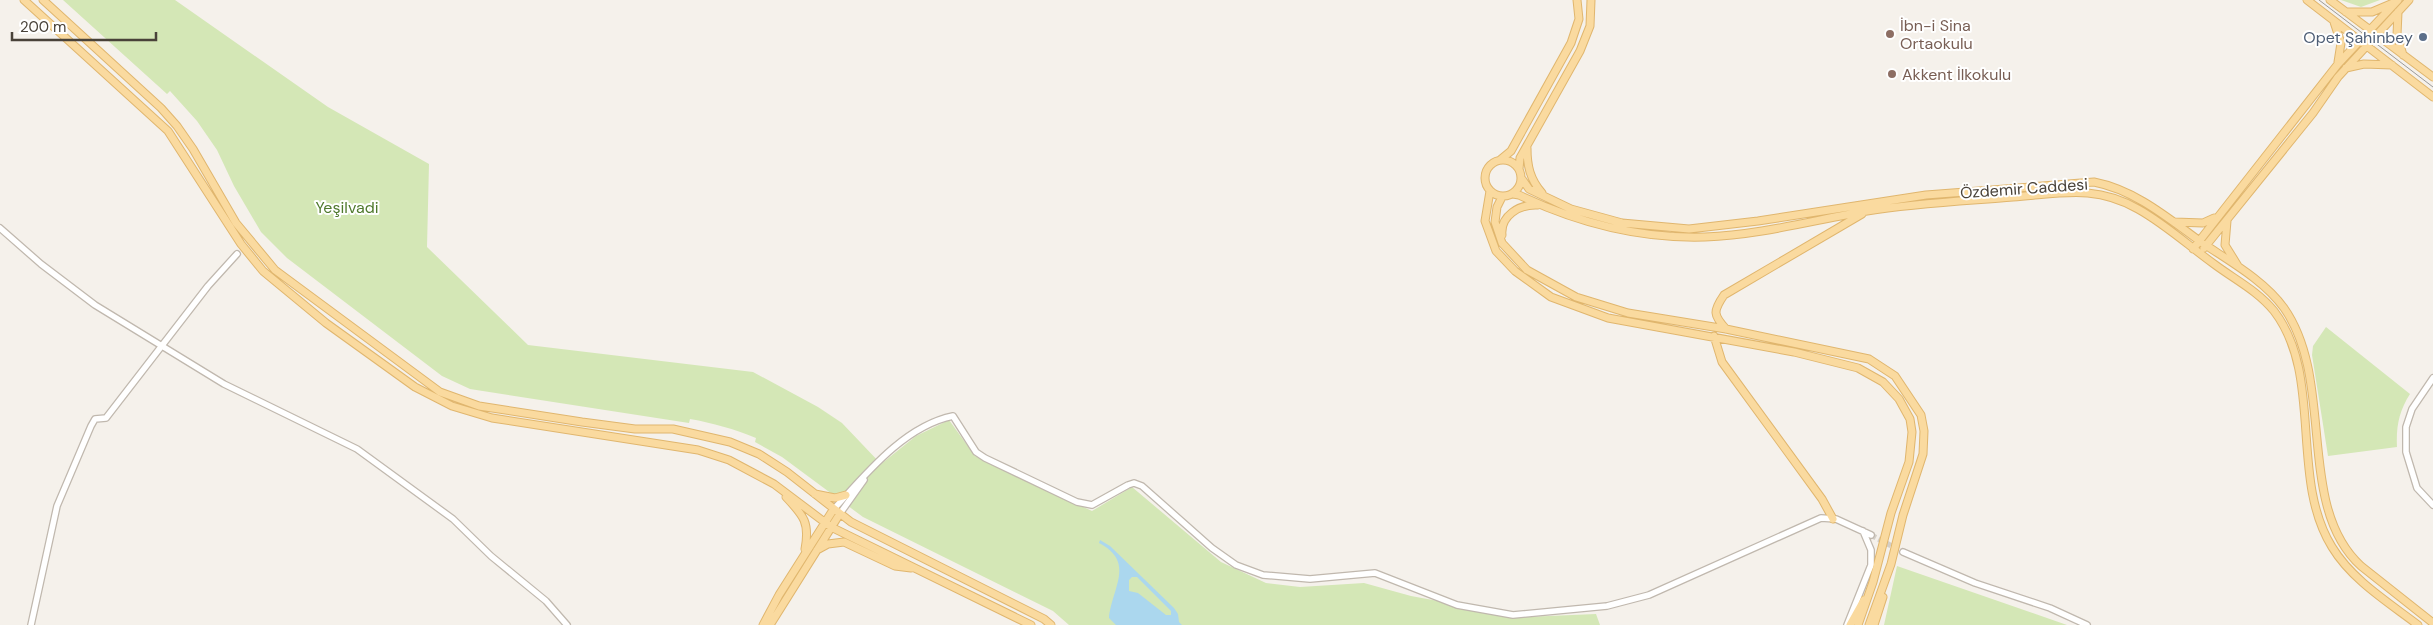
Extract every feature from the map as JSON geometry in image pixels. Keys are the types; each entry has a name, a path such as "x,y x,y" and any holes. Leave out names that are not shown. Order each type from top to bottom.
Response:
{"main road":[{"path":"24,0 168,131 241,244 263,271 326,323 415,387 452,406 492,418 698,450 729,460 774,484 828,524 1031,625"},
{"path":"44,0 161,108 177,126 236,223 275,270 440,392 479,406 635,429 673,430 730,442 759,454 787,472 836,512 1044,619 1051,625"},
{"path":"1577,0 1579,19 1571,43 1511,150 1486,170 1485,181 1490,191 1485,221 1496,251 1515,271 1551,297 1608,318 1794,352 1858,368 1883,382 1899,399 1910,419 1912,432 1909,462 1858,625"},
{"path":"1490,191 1502,197 1513,194 1520,186 1522,180 1519,169 1520,158 1580,50 1590,26 1591,0"},
{"path":"2307,0 2433,97"},
{"path":"2330,0 2433,77"},
{"path":"2200,254 2346,68 2409,0"},
{"path":"2346,12 2372,12 2397,1"},
{"path":"2193,249 2338,64 2397,1"},
{"path":"2398,12 2397,35 2403,55"},
{"path":"2333,20 2341,43 2338,64"},
{"path":"2346,68 2364,64 2392,65"},
{"path":"1502,243 1501,227 1507,216 1521,208 1545,202 1532,182 1527,162 1528,144"},
{"path":"1500,160 1511,162 1519,169"},
{"name":"Özdemir Caddesi","path":"1522,180 1529,189 1545,202 1598,226 1625,232 1705,237 1790,227 1866,211 2080,190 2116,199 2138,209 2262,298 2274,311 2285,330 2297,364 2313,495 2330,544 2348,569 2362,582 2418,625"},
{"name":"Özdemir Caddesi","path":"1513,194 1519,194 1622,223 1689,229 1926,195 2094,182 2111,185 2127,192 2175,222 2239,268 2276,298 2298,334 2308,367 2326,503 2339,539 2351,557 2361,566 2433,623"},
{"path":"1502,197 1497,207 1495,222 1502,243 1527,270 1576,297 1628,313 1726,329 1869,360 1895,376 1921,415 1924,432 1923,454 1870,625"},
{"path":"1726,329 1717,319 1716,313 1716,306 1724,296 1866,211"},
{"path":"2175,222 2203,223 2217,217"},
{"path":"2227,220 2225,245 2239,268"},
{"path":"1714,336 1722,362 1822,499 1832,519"},
{"path":"774,484 805,519 808,535 804,554"},
{"path":"812,493 835,498 846,495"},
{"path":"762,625 804,554 836,512"},
{"path":"770,625 828,524"},
{"path":"814,551 828,544 844,542 894,566 918,569"},
{"path":"1874,625 1882,606 1885,580"},
{"path":"1848,625 1873,582"}],"street":[{"path":"0,228 42,264 95,304 161,345 224,384 357,449 388,474 453,519 491,556 546,601 567,625"},
{"path":"32,625 47,544 58,502 91,426 95,420 106,418 208,286 237,254"},
{"path":"2433,378 2412,409 2406,426 2406,452 2416,488 2433,505"},
{"path":"836,512 846,495 895,448 923,427 953,416 976,452 1077,502 1092,504 1128,484 1134,483 1142,486 1212,548 1236,565 1263,575 1310,579 1375,573 1457,605 1513,615 1607,606 1649,595 1821,518 1832,519 1871,534"},
{"path":"836,512 869,472"},
{"path":"1848,625 1871,565 1871,550 1862,531"},
{"path":"1903,552 1975,583 2050,608 2088,625"}],"green space":[{"name":"Yeşilvadi","path":"63,0 175,0 328,107 429,164 427,247 528,345 753,372 818,407 842,423 881,464 916,436 949,420 975,456 1092,511 1132,487 1221,562 1266,583 1300,587 1364,583 1411,596 1525,617 1596,614 1600,625 1069,625 1053,611 863,517 782,457 755,442 756,438 707,422 690,419 689,423 470,389 442,376 287,258 261,232 234,186 217,150 197,121 170,91 167,94"},
{"path":"2341,0 2380,0 2361,7"},
{"path":"2326,327 2410,394 2399,419 2397,447 2328,456 2312,355 2313,346"},
{"path":"1897,566 2067,625 1884,625"}],"water":[{"path":"1100,540 1110,546 1174,608 1182,625 1116,625 1109,618 1119,576 1119,567 1117,559 1110,550 1099,543","holes":["1132,577 1137,577 1171,611 1171,615 1166,615 1138,593 1129,591 1129,580"]}],"tunnel":[{"path":"1871,535 1903,552"}],"tram line":[{"path":"2319,0 2433,87"}],"place":[{"name":"İbn-i Sina Ortaokulu","path":"1890,34"},
{"name":"Opet Şahinbey","path":"2423,37"},
{"name":"Akkent İlkokulu","path":"1892,74"}]}
